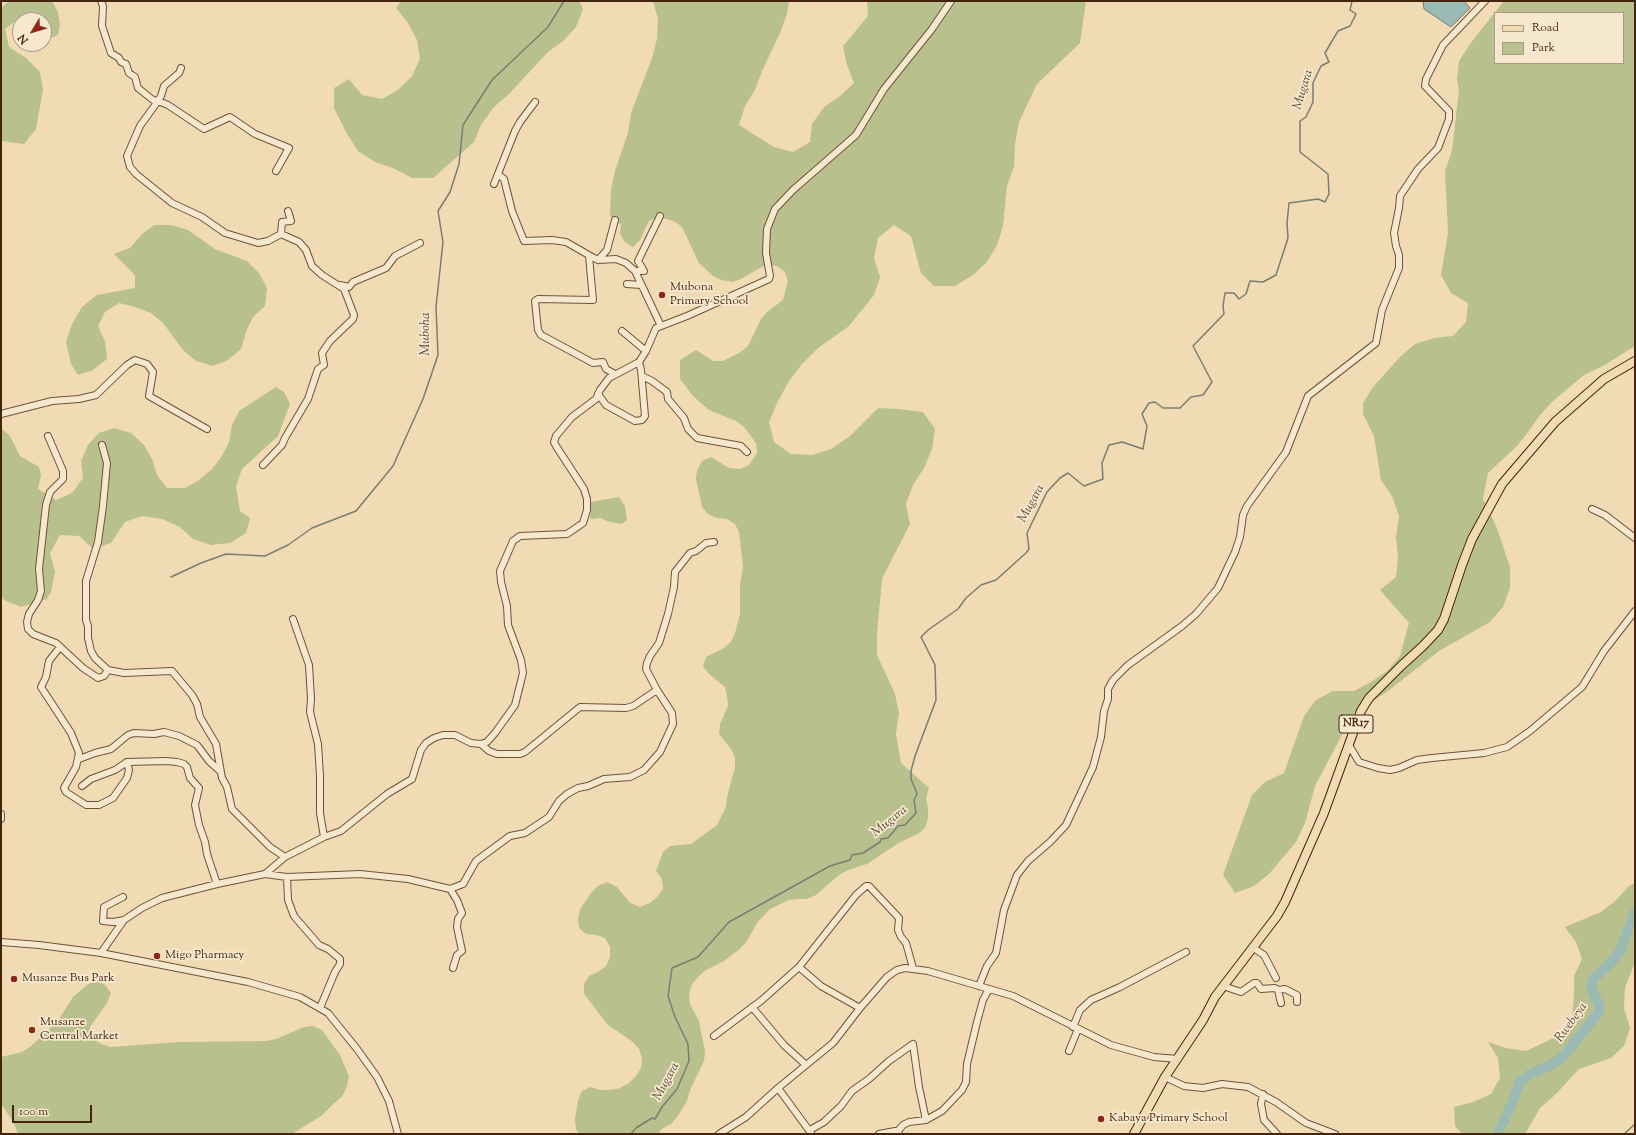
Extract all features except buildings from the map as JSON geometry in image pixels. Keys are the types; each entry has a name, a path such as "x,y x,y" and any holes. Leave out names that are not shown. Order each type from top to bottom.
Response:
{"main road":[{"name":"NR17","path":"1134,1134 1165,1077 1178,1059 1223,986 1277,916 1291,891 1324,813 1361,710 1369,698 1424,646 1438,630 1444,619 1472,539 1502,484 1555,422 1604,379 1635,361"}],"street":[{"path":"101,1 103,6 102,26 111,53 119,58 121,62 126,64 129,73 135,77 138,88 152,100 168,104 204,129 230,117 255,134 289,148 276,171"},
{"path":"265,874 285,857 324,837 341,831 387,794 412,779 421,750 426,743 443,735 455,735 471,743 481,744 487,742 495,733 515,705 523,673 521,660 508,625 507,606 500,571 514,541 520,536 567,534 583,523 587,510 587,499 580,482 556,446 556,436 572,417 596,399 607,380 615,374 639,362 646,351 656,328 754,287 769,279 770,276 766,254 767,229 775,209 793,190 856,135 884,89 932,29 951,1"},
{"path":"979,986 987,966 996,953 1004,910 1017,875 1028,861 1050,842 1066,825 1093,767 1101,738 1103,719 1108,699 1108,689 1113,680 1128,665 1196,614 1218,588 1235,552 1240,537 1243,515 1247,506 1286,452 1308,396 1376,343 1382,310 1399,268 1399,255 1394,233 1400,196 1418,169 1438,148 1449,119 1449,111 1425,86 1426,79 1443,45 1484,1"},
{"path":"181,68 178,74 164,86 161,96 140,126 127,156 130,167 161,196 172,203 202,217 224,233 258,243 268,241 281,234"},
{"path":"494,184 515,131 535,102"},
{"path":"498,174 504,179 512,211 524,241 552,240 566,242 598,260 616,259 626,264 635,271 661,326"},
{"path":"281,234 282,222 291,221 288,211"},
{"path":"635,271 644,270 638,261 660,216"},
{"path":"598,260 607,250 615,220"},
{"path":"263,465 282,445 308,399 318,369 324,365 322,353 330,341 353,319 354,315 344,289 312,266 306,250 299,242 281,234"},
{"path":"335,284 349,287 353,282 386,268 394,256 420,243"},
{"path":"589,256 593,300 538,299 535,301 538,330 541,335 593,363 603,362 606,369 615,374"},
{"path":"627,284 642,285"},
{"path":"622,331 646,351"},
{"path":"1,414 52,401 79,399 96,395 127,365 135,360 148,364 153,372 149,396 207,429"},
{"path":"598,394 606,405 635,421 640,421 645,416 642,376 639,362"},
{"path":"642,376 667,392 668,399 684,418 688,429 696,438 741,446 747,452"},
{"path":"48,436 63,471 63,479 50,492 46,505 39,569 41,591 38,600 29,614 27,622 28,628 33,634 52,641 60,646 83,668 98,678 104,676 108,670"},
{"path":"102,445 108,463 98,542 86,580 86,620 91,651 95,658 108,670 124,673 172,671 188,689 197,704 200,717 218,749 221,772 227,787 232,809 270,847 285,857"},
{"path":"1592,509 1605,515 1635,538"},
{"path":"101,953 124,920 136,911 162,898 265,874 287,877 360,874 408,879 450,889 463,884 476,861 510,836 525,833 549,817 559,802 567,794 578,788 588,786 604,779 630,777 644,770 660,752 673,724 672,713 657,690 646,669 646,663 659,643 668,614 674,587 675,572 690,553 696,551 706,543 714,542"},
{"path":"1349,745 1359,762 1390,770 1399,768 1417,760 1484,753 1507,747 1530,731 1582,687 1604,651 1635,611"},
{"path":"293,619 309,665 311,699 310,712 318,744 320,814 324,837"},
{"path":"60,646 49,661 46,677 41,687 75,742 80,753 79,759 64,788 66,792 86,805 99,805 113,798 120,790 129,775 127,762"},
{"path":"481,744 489,751 497,754 520,754 525,752 580,707 626,708 633,706 657,690"},
{"path":"79,759 115,748 128,735 134,733 154,734 164,732 179,736 196,744 221,772"},
{"path":"82,786 91,779 115,770 127,762 139,760 177,762 187,767 190,778 199,788 195,805 199,825 206,842 207,854 217,884"},
{"path":"1,814 1,819"},
{"path":"287,877 288,900 294,916 319,945 340,959 340,964 335,972 320,1008"},
{"path":"714,1036 791,976 856,895 867,886 899,918 898,930 906,943 913,968"},
{"path":"450,889 457,900 462,913 458,919 457,927 462,951 457,956 453,968"},
{"path":"123,897 104,907 103,921 113,922 124,920"},
{"path":"1,942 101,953 248,982 300,997 328,1013 358,1049 377,1077 389,1101 398,1134"},
{"path":"1252,947 1264,955 1276,978"},
{"path":"1069,1051 1080,1010 1090,1000 1120,988 1186,952"},
{"path":"799,967 832,993 860,1008"},
{"path":"719,1134 746,1117 778,1088 834,1043 860,1008 887,976 897,970 905,968 928,970 1013,996 1111,1045 1139,1054 1178,1059"},
{"path":"1223,986 1241,992 1254,982 1261,989 1286,989 1297,995 1297,1002"},
{"path":"880,1134 894,1131 898,1133 903,1125 909,1122 926,1120 942,1111 962,1090 966,1082 967,1064 977,1022 983,1000 989,989"},
{"path":"1278,990 1281,1003"},
{"path":"752,1007 784,1045 806,1065"},
{"path":"778,1088 811,1132 841,1106 852,1091 913,1044 919,1087 926,1120"},
{"path":"1165,1077 1184,1086 1203,1088 1222,1084 1248,1087 1263,1094 1306,1123 1335,1134"},
{"path":"1263,1094 1261,1104 1264,1120 1277,1134"}],"green space":[{"path":"9,1 52,1 58,12 60,25 58,35 52,38 52,12 12,12 12,24 5,29 9,47 12,49 12,52 17,52 26,58 40,72 43,90 36,129 24,144 1,141 1,8"},
{"path":"401,1 579,1 583,9 576,27 563,41 548,52 508,95 493,108 481,125 474,142 433,178 412,178 395,169 375,162 358,151 346,132 334,108 334,88 349,79 362,95 382,99 398,90 412,76 420,59 417,40 408,23 396,8"},
{"path":"653,1 789,1 787,14 780,33 762,71 755,90 745,106 739,125 774,147 793,152 810,142 812,124 824,107 840,96 854,83 847,65 843,46 868,16 867,1 1086,1 1080,43 1037,84 1019,122 1015,144 1014,167 1007,186 1003,226 997,245 987,262 973,275 955,286 934,286 921,273 911,236 894,225 878,238 874,258 880,277 874,295 849,326 818,348 802,364 789,381 769,422 774,442 791,454 812,455 831,449 850,436 878,408 923,412 935,429 932,449 924,468 913,485 906,504 910,524 882,579 877,634 877,655 895,694 899,713 896,734 901,763 929,788 926,798 928,818 925,828 918,834 900,842 867,864 848,870 839,875 816,895 807,899 789,900 770,909 757,923 747,941 740,949 724,961 706,970 692,984 689,994 690,1004 699,1021 705,1051 704,1061 690,1090 687,1101 671,1124 662,1129 658,1134 579,1134 576,1129 575,1119 578,1100 582,1091 591,1087 600,1090 620,1088 629,1083 636,1076 641,1068 642,1058 639,1049 633,1042 608,1025 584,994 584,984 589,976 606,966 610,957 610,947 605,938 586,934 579,928 578,919 580,909 598,886 607,882 617,887 630,903 640,907 650,903 657,897 663,889 662,879 656,871 663,852 670,846 691,844 717,825 726,807 727,797 735,767 735,758 731,749 719,734 720,724 728,706 725,687 709,674 703,666 706,657 724,648 731,642 735,633 740,614 740,585 743,566 739,532 735,524 727,519 717,518 708,514 702,507 696,479 697,470 702,461 711,457 729,468 739,469 748,466 757,453 756,443 744,427 736,421 709,410 693,396 680,379 680,360 696,350 713,361 723,361 741,352 748,346 761,319 767,312 783,300 788,281 785,272 777,266 767,264 741,279 732,282 722,280 713,276 699,263 682,227 674,221 658,217 649,221 640,240 633,247 625,242 620,234 621,225 610,216 611,189 615,171 628,133 631,113 652,58 657,39 658,19"},
{"path":"1504,1 1635,1 1635,346 1603,366 1584,375 1553,401 1540,415 1517,446 1488,473 1483,499 1497,528 1510,567 1510,588 1503,607 1490,622 1439,651 1388,691 1353,714 1315,786 1305,823 1296,842 1269,874 1254,886 1235,893 1223,875 1252,795 1265,782 1284,773 1304,716 1316,700 1333,691 1354,691 1387,671 1400,656 1409,623 1380,590 1396,577 1398,557 1396,537 1399,516 1392,496 1381,480 1374,436 1363,414 1363,403 1373,387 1401,356 1415,344 1434,338 1453,336 1466,322 1468,303 1451,293 1441,275 1448,233 1445,171 1452,151 1459,90 1457,80 1459,61 1470,44 1494,14 1494,64 1624,64 1624,12 1495,12"},
{"path":"154,225 171,225 188,230 215,249 247,261 259,273 267,288 265,306 253,317 246,332 241,349 228,360 213,366 196,361 183,350 163,323 151,313 119,303 105,312 98,326 105,342 107,359 93,370 78,375 71,364 66,342 72,324 82,307 97,295 135,288 135,275 114,254 130,248 141,235"},
{"path":"276,387 284,392 290,404 278,436 242,469 236,486 240,511 250,518 246,533 230,543 211,545 193,539 180,527 162,519 142,516 125,522 111,543 93,549 79,536 60,535 50,553 55,572 51,592 47,599 21,607 4,600 1,595 1,428 10,436 20,456 39,467 41,475 38,489 56,500 72,493 83,478 81,461 88,445 99,433 114,428 131,433 144,445 152,459 157,475 167,488 185,488 199,480 212,469 222,456 229,442 232,425 239,411"},
{"path":"619,497 625,506 627,520 622,524 610,522 600,518 590,519 591,502"},
{"path":"1635,883 1635,962 1625,988 1624,1008 1630,1028 1624,1046 1611,1058 1579,1069 1556,1094 1540,1108 1525,1134 1462,1134 1455,1126 1454,1107 1473,1102 1491,1094 1500,1078 1498,1058 1488,1042 1506,1048 1526,1051 1562,1034 1572,1017 1574,976 1582,959 1576,942 1565,927 1601,912 1616,900 1629,886"},
{"path":"96,980 105,985 111,993 107,1003 90,1027 92,1038 101,1044 110,1047 180,1042 266,1041 276,1039 304,1027 313,1026 322,1030 340,1055 349,1076 347,1086 343,1095 321,1116 292,1134 18,1134 13,1121 1,1104 1,1057 22,1052 30,1047 57,1022 73,997 87,985"}],"water":[{"path":"1423,1 1464,1 1470,8 1451,27 1424,9"}],"waterway":[{"name":"Muboha","path":"171,577 201,563 226,554 265,556 288,545 312,528 356,511 393,466 423,399 438,355 436,307 443,242 438,211 450,192 459,164 463,125 492,80 548,27 564,1"},
{"name":"Mugara","path":"631,1134 636,1128 652,1118 655,1119 662,1107 677,1089 689,1061 688,1044 675,1017 668,996 672,968 698,957 729,922 830,866 850,860 852,855 863,853 880,842 881,839 888,838 898,826 905,825 916,813 914,800 917,794 911,779 911,771 915,756 936,700 935,665 921,637 928,630 958,609 966,598 981,585 996,580 1026,553 1029,549 1027,533 1047,492 1060,478 1068,473 1084,486 1103,479 1102,463 1109,445 1122,442 1143,449 1147,426 1142,414 1149,403 1155,402 1163,408 1180,408 1191,397 1203,395 1212,382 1193,346 1224,314 1223,306 1225,293 1234,293 1239,299 1246,294 1250,281 1263,282 1276,275 1288,238 1287,223 1289,203 1318,199 1325,202 1329,194 1328,174 1300,152 1300,121 1306,117 1313,102 1313,83 1321,66 1329,62 1325,53 1338,31 1350,26 1356,14 1350,10 1352,1"},
{"name":"Rwebeya","path":"1499,1134 1520,1082 1528,1075 1549,1066 1562,1058 1599,1012 1599,1005 1591,987 1594,978 1610,964 1620,951 1635,912"},
{"path":"1624,1134 1635,1124"}],"place":[{"name":"Mubona Primary School","path":"662,295"},
{"name":"Migo Pharmacy","path":"157,956"},
{"name":"Musanze Bus Park","path":"14,979"},
{"name":"Musanze Central Market","path":"32,1030"},
{"name":"Kabaya Primary School","path":"1101,1119"}]}
